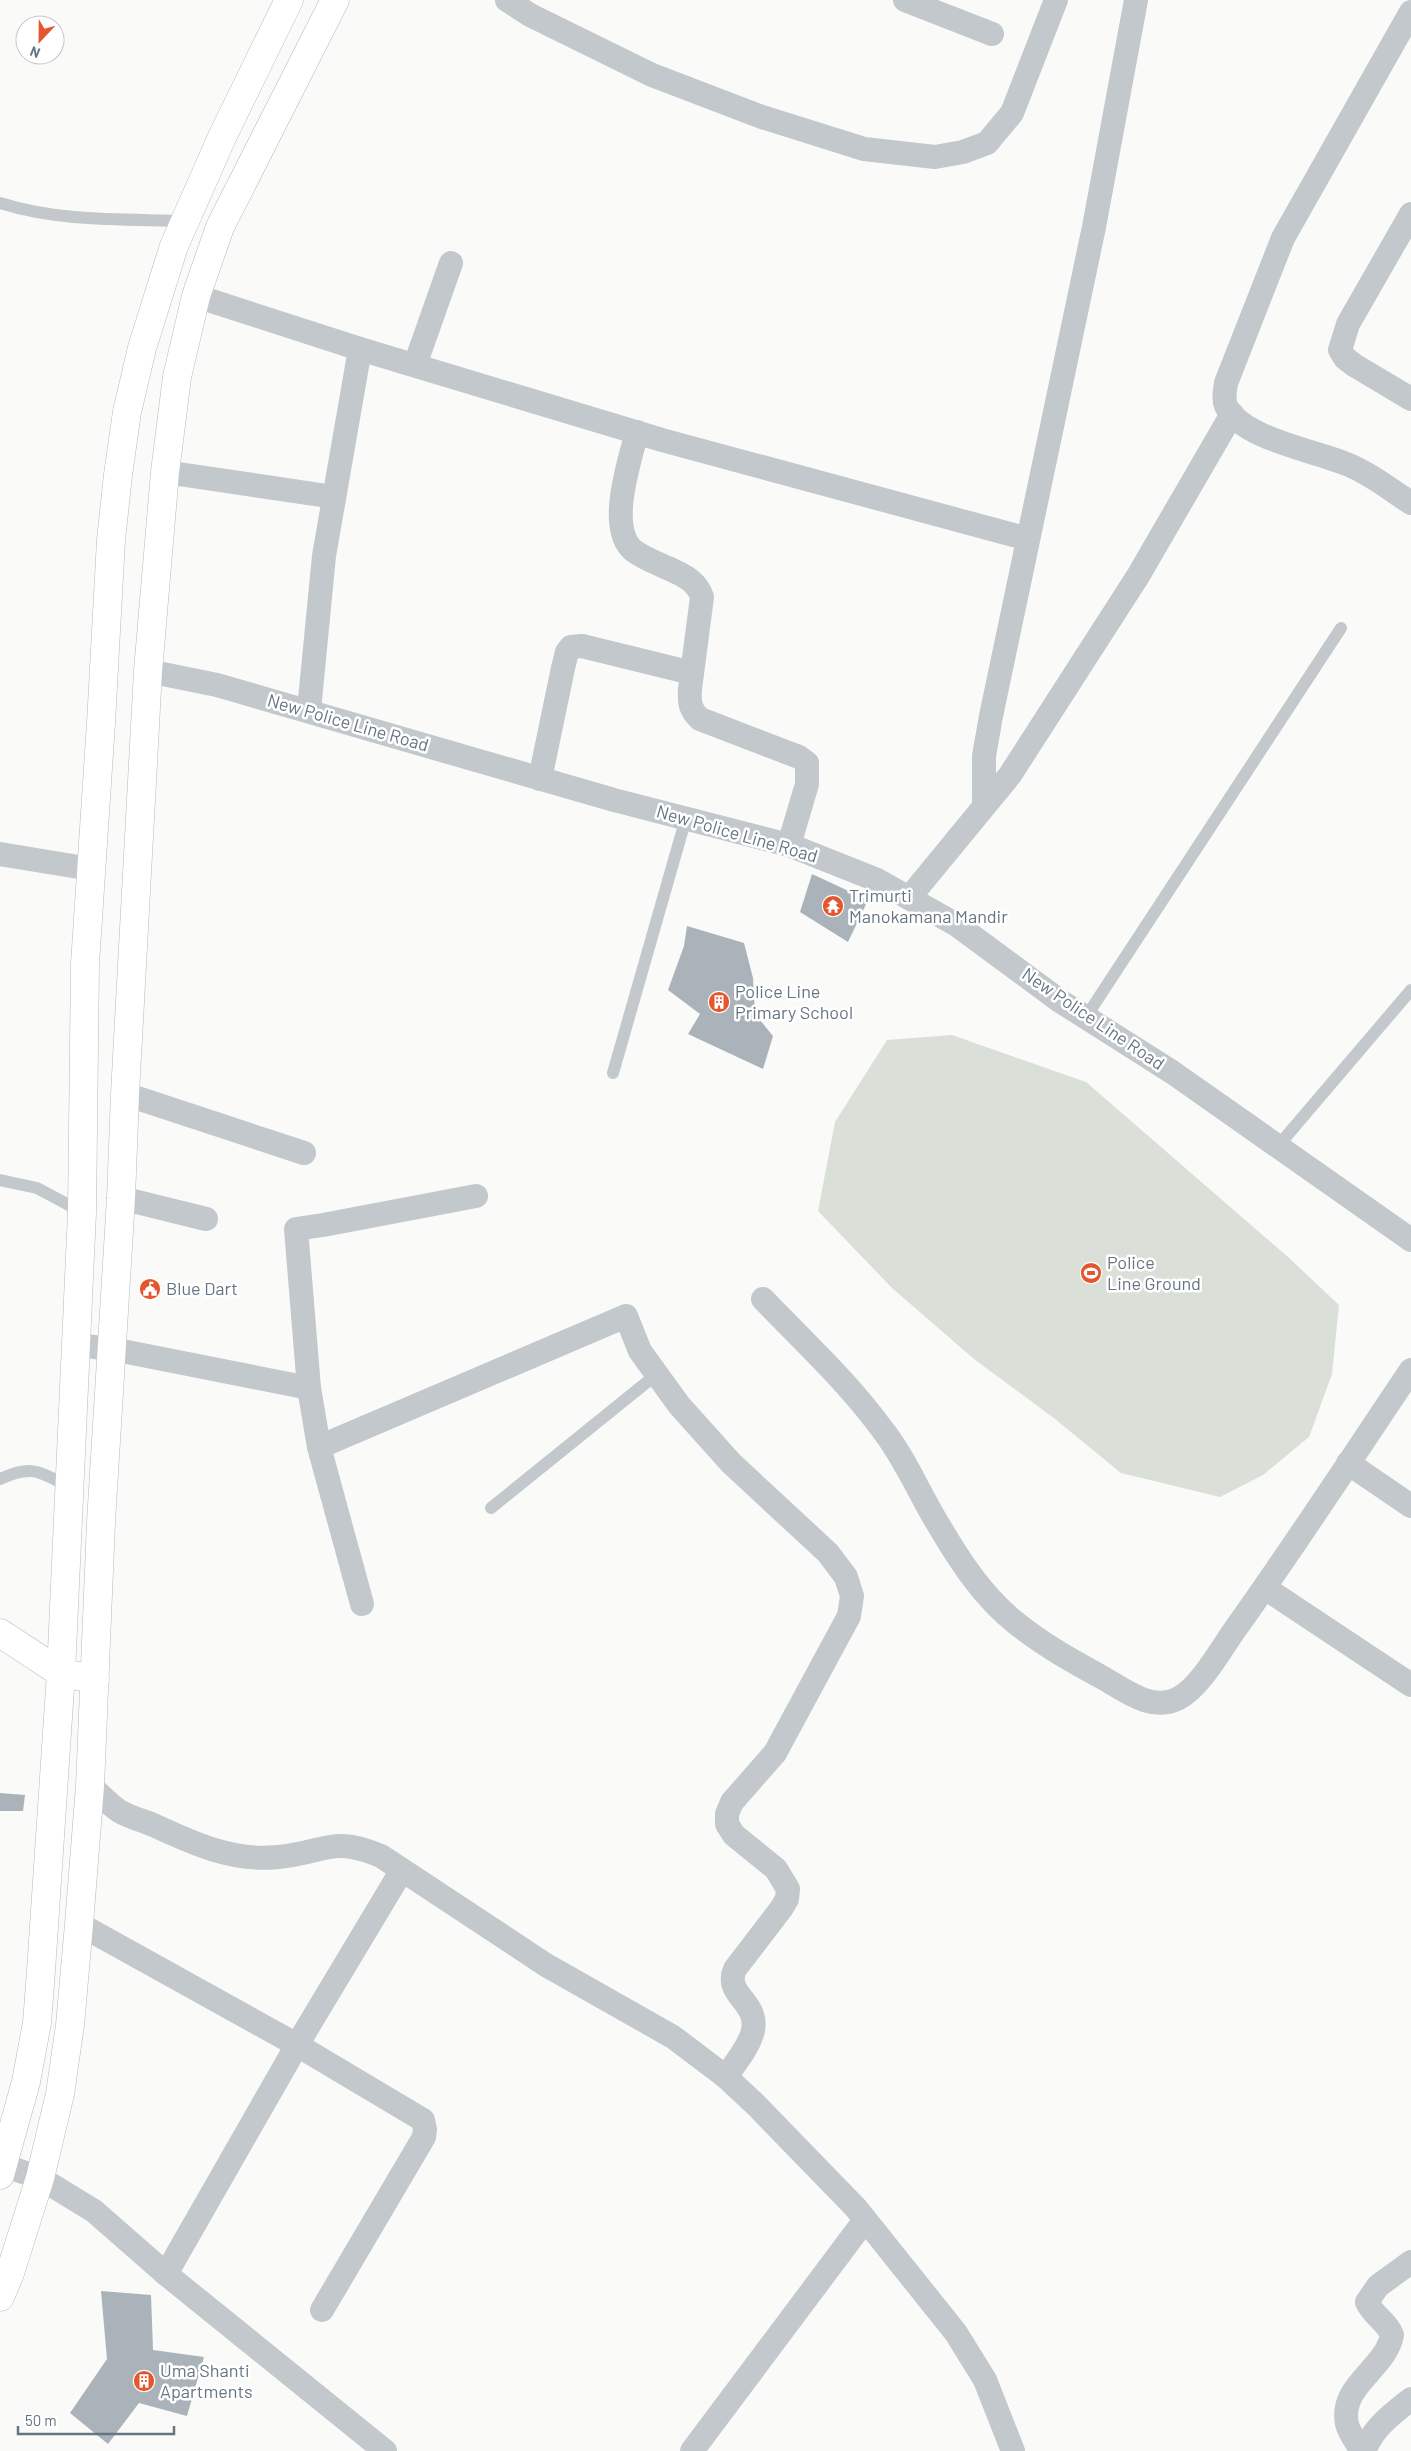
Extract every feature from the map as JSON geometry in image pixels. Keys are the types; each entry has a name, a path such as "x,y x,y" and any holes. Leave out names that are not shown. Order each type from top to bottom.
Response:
{"main road":[{"path":"2,2170 26,2082 37,2023 70,1487 82,1212 85,964 111,540 119,466 127,412 158,291 184,221 289,0"},
{"path":"0,2297 10,2273 40,2178 60,2094 70,2026 90,1786 148,671 165,472 177,377 196,296 220,227 335,0"},
{"path":"0,1633 60,1673 95,1679"}],"street":[{"path":"507,0 530,14 652,75 762,117 864,149 935,157 963,152 987,143 1012,113 1056,0"},
{"path":"904,0 992,34"},
{"path":"984,806 984,756 1094,227 1136,0"},
{"path":"1411,12 1283,238 1226,383 1224,396 1226,406 1232,414 1259,434 1351,465 1411,503"},
{"path":"1411,214 1348,324 1340,350 1345,358 1354,365 1411,399"},
{"path":"415,365 451,263"},
{"path":"196,296 360,349 638,432 1028,539"},
{"path":"309,710 324,556 360,349"},
{"path":"909,898 1010,774 1138,576 1232,414"},
{"path":"638,432 622,488 620,508 624,534 632,550 688,579 698,588 702,597 689,702 692,712 700,719 799,757 807,763 807,784 789,845"},
{"path":"165,472 334,497"},
{"path":"540,779 563,668 567,652 571,647 582,646 692,673"},
{"name":"New Police Line Road","path":"148,671 216,685 309,710 540,779 789,845 876,880 957,925 1086,1017 1172,1072 1411,1240"},
{"path":"0,854 91,869"},
{"path":"125,1094 304,1153"},
{"path":"362,1604 318,1447 309,1388 296,1228 323,1225 476,1196"},
{"path":"121,1198 206,1219"},
{"path":"763,1299 882,1428 957,1553 989,1598 1014,1622 1060,1654 1138,1698 1160,1704 1179,1699 1193,1688 1265,1588 1411,1370"},
{"path":"318,1447 626,1316 640,1350 679,1405 731,1463 828,1553 846,1577 852,1596 849,1616 775,1753 732,1802 727,1814 727,1824 734,1834 776,1869 788,1890 787,1899 731,1976 732,1984 748,2004 754,2018 753,2033 747,2047 726,2077"},
{"path":"76,1345 112,1349 309,1388"},
{"path":"1348,1463 1411,1506"},
{"path":"1265,1588 1411,1685"},
{"path":"90,1786 120,1811 219,1853 252,1859 280,1857 326,1846 344,1844 363,1848 382,1856 546,1965 673,2037 726,2077 801,2151 865,2220 956,2333 985,2380 1013,2451"},
{"path":"166,2274 297,2045 402,1870"},
{"path":"79,1924 297,2045 423,2120 424,2138 322,2310"},
{"path":"2,2170 40,2178 94,2212 166,2274 385,2451"},
{"path":"692,2451 865,2220"},
{"path":"1363,2451 1347,2426 1346,2410 1356,2388 1386,2354 1392,2335 1389,2326 1370,2310 1367,2302 1378,2286 1411,2262"},
{"path":"1363,2451 1370,2435 1381,2422 1411,2399"}],"lane":[{"path":"0,203 30,212 60,217 184,221"},
{"path":"1086,1017 1341,628"},
{"path":"613,1073 686,818"},
{"path":"1278,1146 1411,990"},
{"path":"0,1180 37,1188 82,1212"},
{"path":"490,1508 657,1374"},
{"path":"0,1479 24,1470 38,1472 70,1487"}],"shaded area":[{"name":"Police Line Ground","path":"952,1035 1086,1082 1288,1257 1339,1305 1332,1374 1309,1437 1263,1475 1220,1497 1121,1473 1055,1419 974,1359 892,1288 818,1211 835,1122 887,1040"}],"building":[{"name":"Trimurti Manokamana Mandir","path":"812,874 868,900 848,942 800,912"},
{"name":"Police Line Primary School","path":"687,926 744,943 753,978 755,1014 773,1036 763,1069 688,1034 700,1014 668,990 684,946"},
{"path":"0,1793 25,1795 23,1811 0,1811"},
{"name":"Uma Shanti Apartments","path":"101,2291 151,2295 153,2350 204,2357 187,2416 139,2403 108,2444 70,2413 107,2359"}],"place":[{"name":"Trimurti Manokamana Mandir","path":"833,906"},
{"name":"Police Line Primary School","path":"719,1002"},
{"name":"Police Line Ground","path":"1091,1273"},
{"name":"Blue Dart","path":"150,1289"},
{"name":"Uma Shanti Apartments","path":"144,2381"}]}
